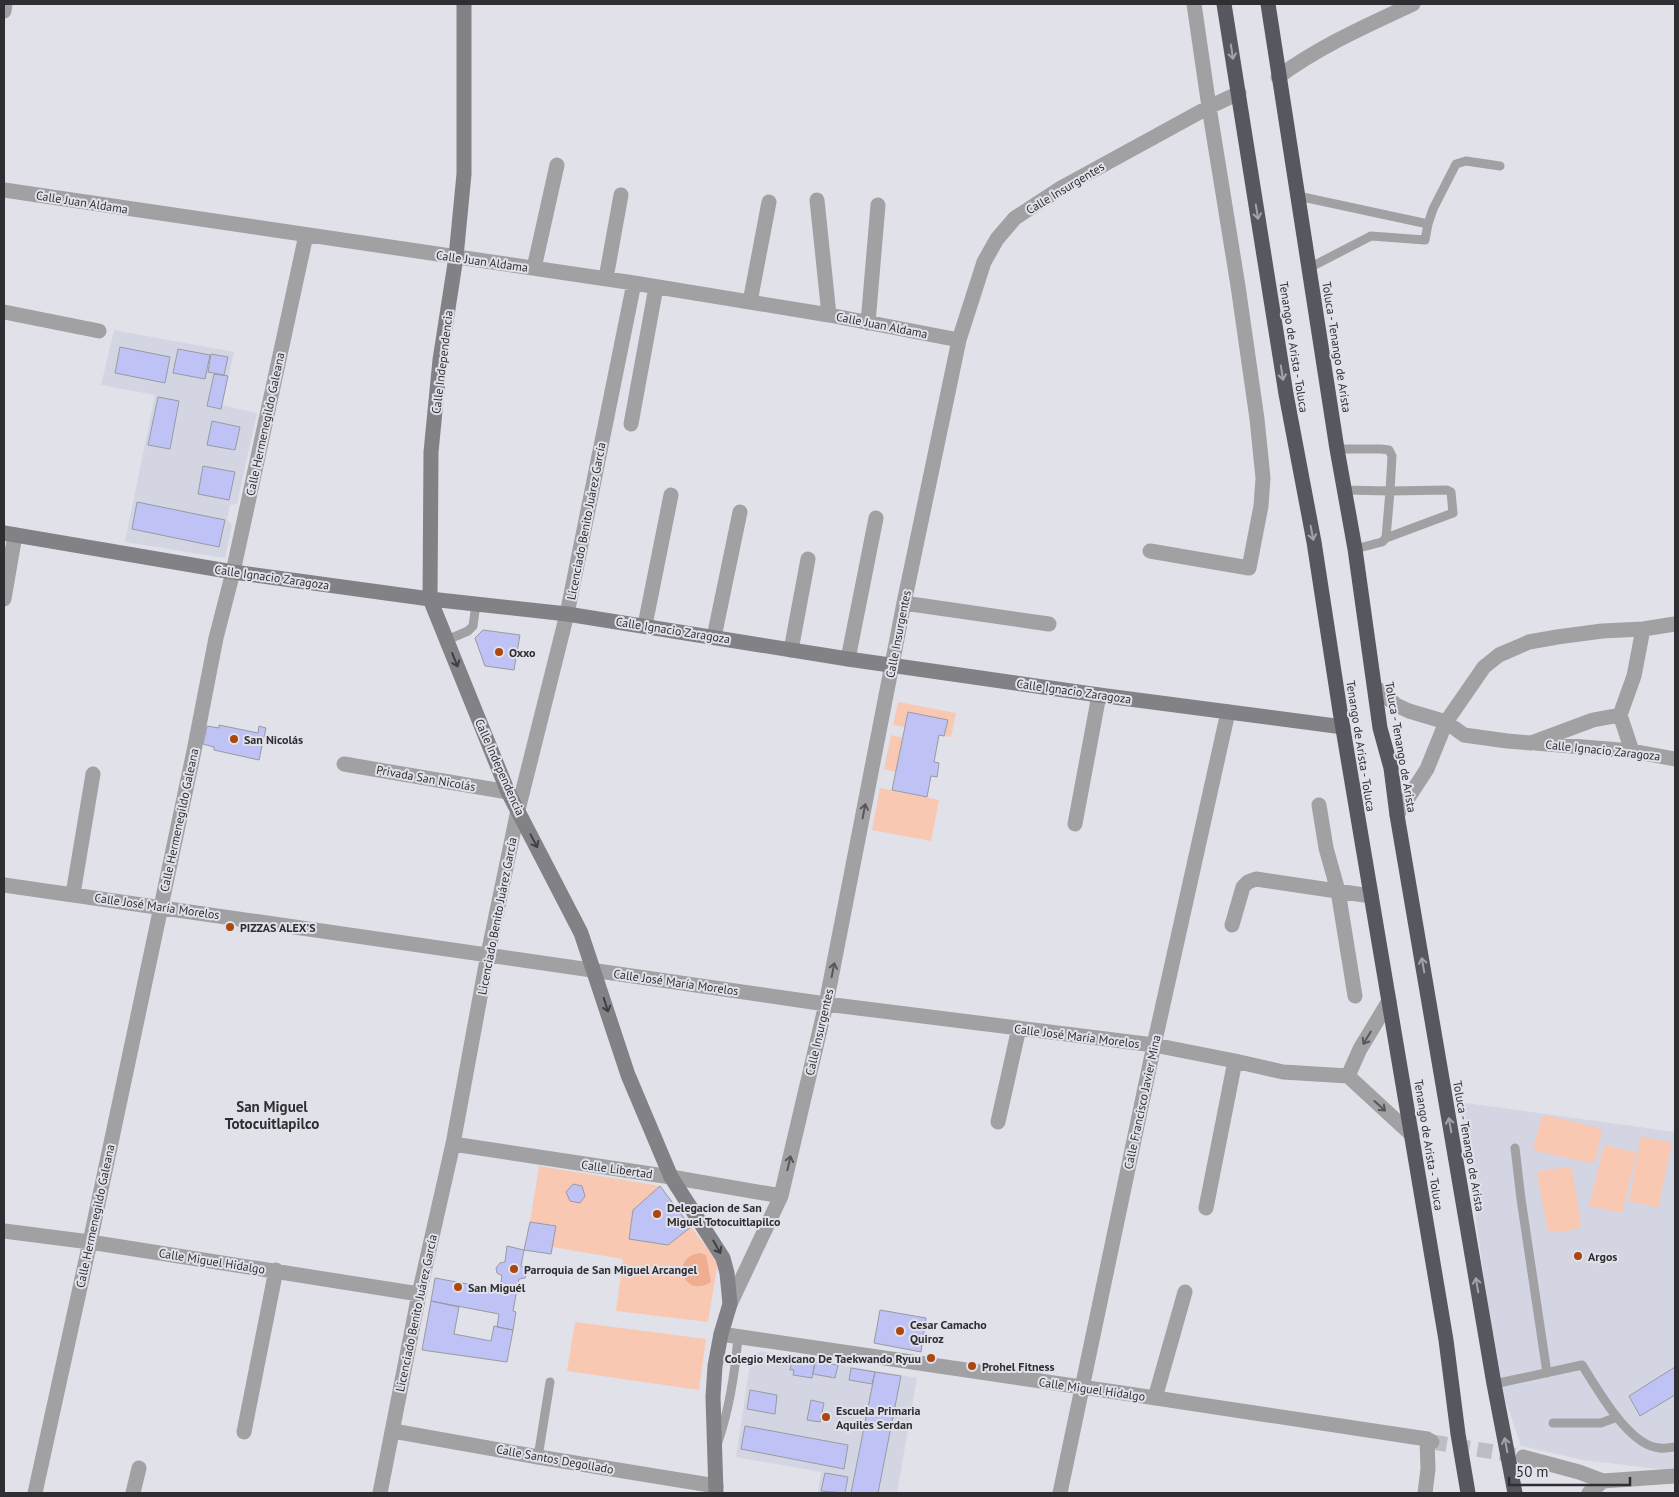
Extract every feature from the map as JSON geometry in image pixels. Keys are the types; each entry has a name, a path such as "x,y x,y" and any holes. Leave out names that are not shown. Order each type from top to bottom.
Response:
{"highway":[{"name":"Tenango de Arista - Toluca","path":"1224,4 1286,394 1314,542 1371,896 1446,1340 1458,1434 1468,1493"},
{"name":"Toluca - Tenango de Arista","path":"1268,4 1278,77 1355,549 1380,728 1391,768 1397,815 1494,1384 1515,1493"}],"street":[{"path":"4,11 5,4"},
{"name":"Calle Independencia","path":"464,4 464,174 456,257 440,360 431,452 430,599 508,792 581,933 628,1075 671,1176 723,1258 727,1273 730,1304 721,1334 716,1366 714,1397 716,1490"},
{"path":"1150,551 1248,568 1260,506 1263,478 1257,418 1238,286 1194,4"},
{"path":"1278,77 1338,39 1412,4"},
{"name":"Calle Insurgentes","path":"730,1304 781,1196 826,1004 904,603 959,340 984,262 997,239 1015,218 1061,188 1209,107 1239,93"},
{"path":"534,268 557,165"},
{"name":"Calle Juan Aldama","path":"4,190 606,278 829,315 959,340"},
{"path":"606,278 621,196"},
{"path":"817,200 829,315"},
{"path":"750,302 769,202"},
{"path":"868,322 878,205"},
{"name":"Calle Hermenegildo Galeana","path":"35,1493 194,751 216,638 233,572 306,235"},
{"name":"Licenciado Benito Juárez García","path":"380,1493 419,1294 453,1144 488,954 518,810 567,614 634,283"},
{"path":"631,424 656,287"},
{"path":"4,312 99,330"},
{"path":"644,625 671,495"},
{"path":"714,637 740,512"},
{"path":"848,659 876,518"},
{"path":"4,599 9,534"},
{"name":"Calle Ignacio Zaragoza","path":"9,534 233,572 430,599 567,614 892,666 1343,726"},
{"path":"791,650 808,559"},
{"path":"904,603 1049,624"},
{"path":"1397,815 1427,769 1446,722 1484,668 1499,655 1530,642 1557,637 1675,624"},
{"path":"1632,751 1620,714 1634,676 1643,629"},
{"name":"Calle Ignacio Zaragoza","path":"1375,687 1396,705 1408,711 1446,722 1464,735 1487,739 1632,751 1675,759"},
{"path":"1075,824 1099,695"},
{"name":"Calle Francisco Javier Mina","path":"1060,1493 1154,1045 1228,712"},
{"name":"Calle Ignacio Zaragoza","path":"1531,743 1592,720 1620,714"},
{"name":"Privada San Nicolás","path":"344,764 508,792"},
{"path":"73,894 93,774"},
{"path":"1319,805 1326,848 1338,892 1355,996"},
{"path":"1232,925 1243,887 1248,882 1256,879 1371,896"},
{"name":"Calle José María Morelos","path":"4,885 160,906 826,1004 1154,1045 1283,1072 1348,1076"},
{"path":"1390,1001 1360,1050 1348,1076 1412,1135"},
{"path":"998,1122 1019,1028"},
{"path":"1206,1208 1235,1061"},
{"name":"Calle Libertad","path":"453,1144 671,1176 781,1196"},
{"name":"Calle Miguel Hidalgo","path":"4,1231 276,1270 419,1294"},
{"path":"244,1432 276,1270"},
{"path":"1155,1398 1185,1292"},
{"name":"Calle Miguel Hidalgo","path":"721,1334 1430,1441 1428,1490"},
{"name":"Calle Santos Degollado","path":"393,1431 716,1490"},
{"path":"1523,1457 1579,1472 1603,1481 1675,1476"},
{"path":"133,1493 139,1468"},
{"path":"1588,1493 1603,1481"}],"lane":[{"path":"1309,268 1371,236 1425,240 1433,209 1456,164 1466,160 1500,166"},
{"path":"1298,196 1428,224"},
{"path":"1338,449 1381,448 1389,450 1392,456 1386,538"},
{"path":"1344,490 1450,490 1453,513 1386,538 1382,542 1355,549"},
{"path":"447,640 473,626 476,604"},
{"path":"1515,1148 1523,1216 1547,1373"},
{"path":"716,1449 727,1417 735,1374 738,1337"},
{"path":"1494,1384 1582,1365 1629,1432 1645,1443 1658,1448 1675,1446"},
{"path":"538,1457 550,1382"},
{"path":"1553,1423 1601,1423 1617,1417"}],"shaded area":[{"path":"114,330 234,352 222,405 257,413 237,504 230,505 227,519 232,525 225,558 125,542 155,395 101,385"},
{"path":"898,702 956,713 951,737 944,736 947,720 908,712 905,727 893,725"},
{"path":"891,735 903,738 896,772 884,769"},
{"path":"880,788 939,800 931,841 872,830"},
{"name":"Argos","path":"1459,1102 1675,1132 1675,1471 1583,1460 1521,1446 1499,1381"},
{"path":"1545,1115 1600,1128 1602,1132 1595,1162 1591,1163 1536,1151 1533,1147 1542,1117"},
{"path":"1641,1136 1672,1143 1658,1208 1629,1201"},
{"path":"1604,1145 1637,1153 1622,1213 1589,1206"},
{"path":"539,1166 660,1186 633,1210 629,1239 668,1245 691,1227 718,1262 708,1322 616,1311 623,1259 552,1247 556,1227 530,1222"},
{"path":"1569,1167 1572,1169 1581,1224 1578,1229 1550,1233 1547,1228 1537,1174 1539,1171"},
{"path":"700,1253 706,1255 711,1282 701,1286 687,1282 682,1268 690,1256"},
{"path":"575,1322 706,1339 699,1390 567,1371"},
{"name":"Escuela Primaria Aquiles Serdan","path":"761,1351 917,1378 897,1493 818,1493 821,1472 736,1457 751,1357"}],"building":[{"path":"120,347 170,357 165,383 115,373"},
{"path":"178,349 210,355 205,379 173,373"},
{"path":"211,354 228,357 224,375 208,372"},
{"path":"214,374 228,376 221,409 207,406"},
{"path":"158,397 179,401 170,449 148,445"},
{"path":"212,421 240,427 235,450 207,445"},
{"path":"203,466 235,472 229,500 198,494"},
{"path":"137,502 225,520 219,547 132,529"},
{"name":"Oxxo","path":"483,630 520,635 514,670 485,666 475,638"},
{"path":"908,712 948,720 944,736 939,735 934,762 939,763 937,777 931,776 927,797 892,790"},
{"name":"San Nicolás","path":"219,725 258,733 259,726 266,728 259,760 214,750 214,747 203,744 207,726 219,728"},
{"path":"573,1184 582,1186 585,1196 580,1203 570,1201 566,1192"},
{"name":"Delegacion de San Miguel Totocuitlapilco","path":"660,1186 691,1227 668,1245 629,1239 633,1210"},
{"path":"530,1222 556,1226 551,1254 524,1250"},
{"name":"San Miguél","path":"507,1246 524,1250 521,1266 526,1268 527,1272 525,1278 519,1279 513,1311 516,1312 513,1330 497,1327 499,1314 431,1301 435,1278 500,1290 502,1276 497,1273 496,1268 500,1263 505,1262"},
{"path":"431,1301 459,1307 454,1334 491,1341 494,1326 513,1330 507,1362 422,1350"},
{"name":"Cesar Camacho Quiroz","path":"880,1310 926,1318 921,1352 874,1343"},
{"path":"792,1358 815,1362 812,1378 793,1375 794,1370 790,1370"},
{"path":"815,1362 838,1365 835,1378 813,1374"},
{"path":"1675,1367 1675,1395 1640,1416 1629,1396"},
{"path":"851,1368 875,1372 872,1384 849,1380"},
{"path":"875,1372 901,1376 878,1493 851,1493"},
{"path":"750,1390 777,1395 775,1414 747,1409"},
{"path":"811,1400 824,1403 820,1422 807,1420"},
{"path":"745,1426 848,1445 844,1469 741,1449"},
{"path":"825,1473 848,1477 845,1493 821,1491"}],"tunnel":[{"path":"1432,1442 1519,1456"}],"place":[{"name":"Oxxo","path":"499,652"},
{"name":"San Nicolás","path":"234,739"},
{"name":"PIZZAS ALEX'S","path":"230,927"},
{"name":"Delegacion de San Miguel Totocuitlapilco","path":"657,1214"},
{"name":"Argos","path":"1578,1256"},
{"name":"Parroquia de San Miguel Arcangel","path":"514,1269"},
{"name":"San Miguél","path":"458,1287"},
{"name":"Cesar Camacho Quiroz","path":"900,1331"},
{"name":"Colegio Mexicano De Taekwando Ryuu","path":"931,1358"},
{"name":"Prohel Fitness","path":"972,1366"},
{"name":"Escuela Primaria Aquiles Serdan","path":"826,1417"}],"district":[{"name":"San Miguel Totocuitlapilco","path":"272,1114"}]}
